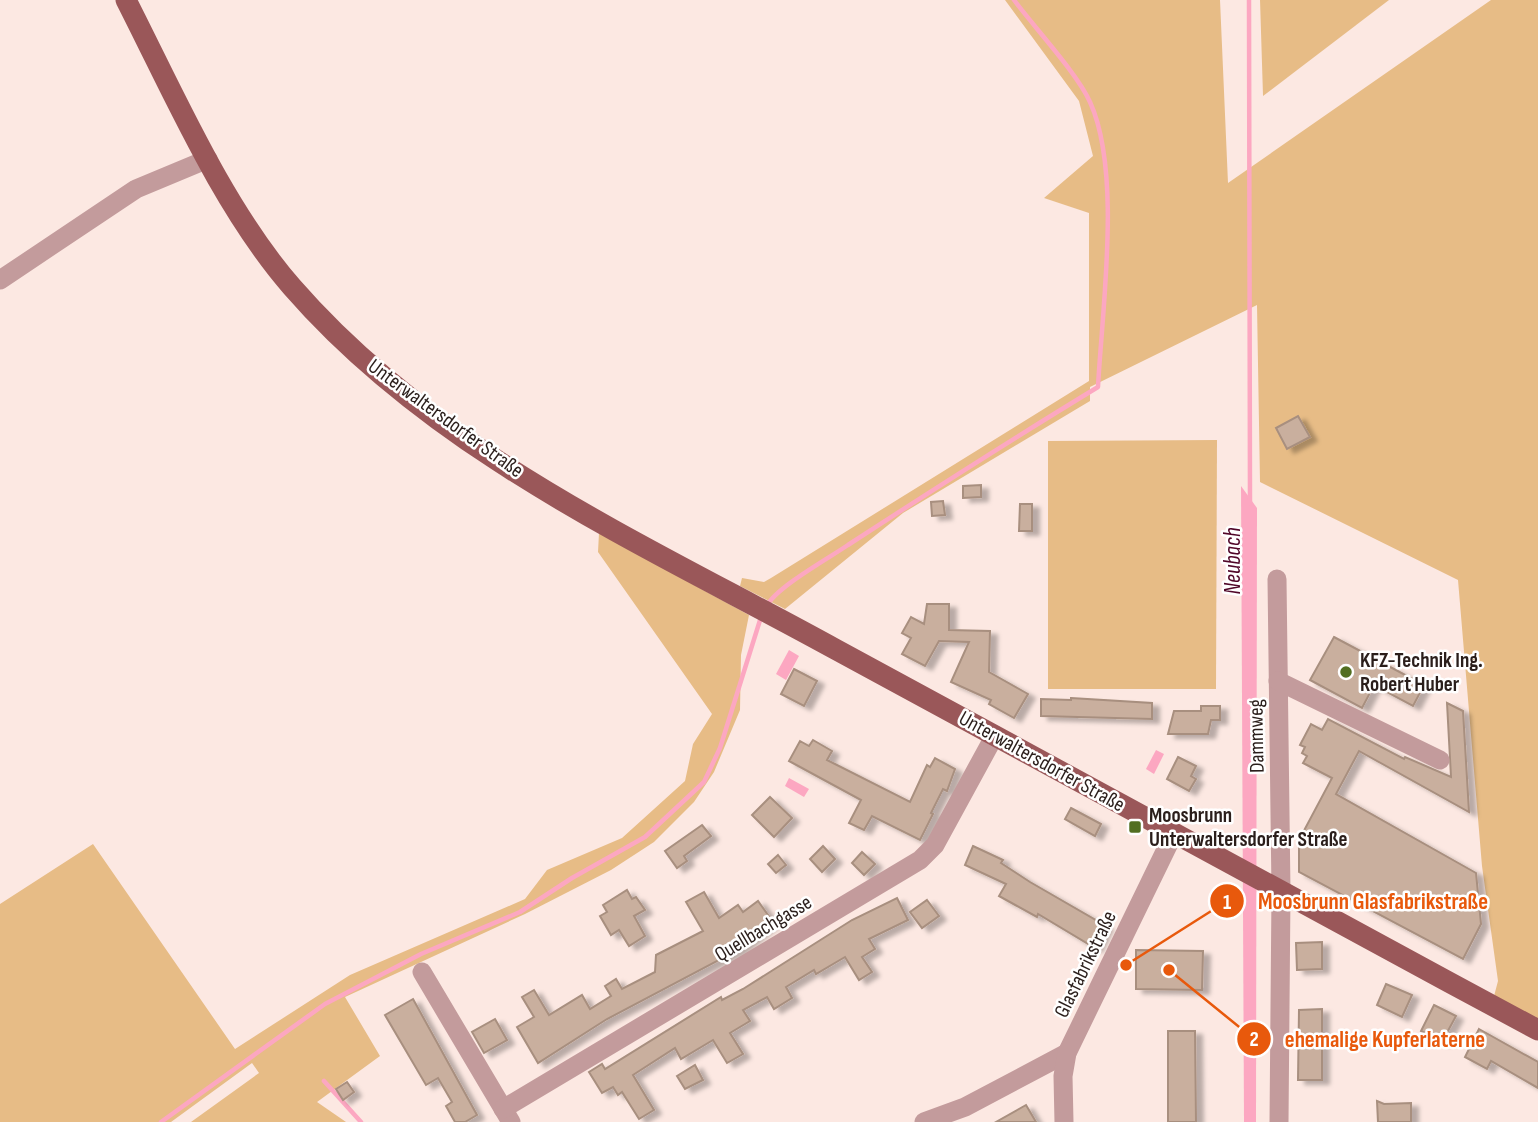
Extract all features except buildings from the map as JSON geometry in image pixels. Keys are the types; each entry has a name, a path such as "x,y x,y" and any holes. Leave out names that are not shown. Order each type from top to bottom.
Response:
{"main road":[{"name":"Unterwaltersdorfer Straße","path":"126,0 208,159 258,242 292,287 348,344 407,394 473,443 586,516 1538,1030"}],"street":[{"path":"0,280 136,189 208,159"},
{"name":"Dammweg","path":"1277,579 1278,681 1273,887 1279,1122"},
{"path":"1278,681 1440,760"},
{"name":"Quellbachgasse","path":"422,972 507,1115 920,860 936,845 995,736"},
{"name":"Glasfabrikstraße","path":"1064,1122 1063,1076 1067,1053 1174,833"},
{"path":"924,1122 965,1107 1067,1053"}],"shaded area":[{"path":"1005,0 1220,0 1228,183 1491,0 1538,0 1538,1024 1493,1000 1498,981 1482,866 1458,580 1260,482 1257,305 1090,387 1090,401 903,513 785,609 740,586 742,578 764,582 771,578 1089,381 1089,213 1044,198 1093,156 1079,101"},
{"path":"1260,0 1389,0 1263,96"},
{"path":"1217,440 1216,689 1048,689 1048,441"},
{"path":"1241,486 1257,508 1256,1122 1244,1122"},
{"path":"599,533 749,615 741,655 740,710 714,772 694,802 654,842 611,870 525,914 345,997 380,1056 317,1102 346,1122 191,1122 259,1073 252,1063 171,1122 0,1122 0,904 93,844 235,1049 350,975 525,899 547,870 622,838 685,781 693,744 712,714 598,552"},
{"path":"789,650 799,656 786,680 776,674"},
{"path":"1156,750 1164,754 1154,774 1146,769"},
{"path":"789,778 809,789 804,797 785,786"}],"waterway":[{"path":"767,606 780,591 803,574 1098,387 1108,242 1108,202 1100,131 1084,90 1014,0"},
{"name":"Neubach","path":"1249,0 1250,503"},
{"path":"161,1122 325,1004 421,954 520,912 572,878 645,837 704,782 720,748 761,617"},
{"path":"324,1081 361,1122"}],"place":[{"name":"KFZ-Technik Ing. Robert Huber","path":"1346,672"},
{"name":"Moosbrunn Unterwaltersdorfer Straße","path":"1135,827"},
{"name":"Moosbrunn Glasfabrikstraße","path":"1126,965"},
{"name":"ehemalige Kupferlaterne","path":"1169,970"}]}
